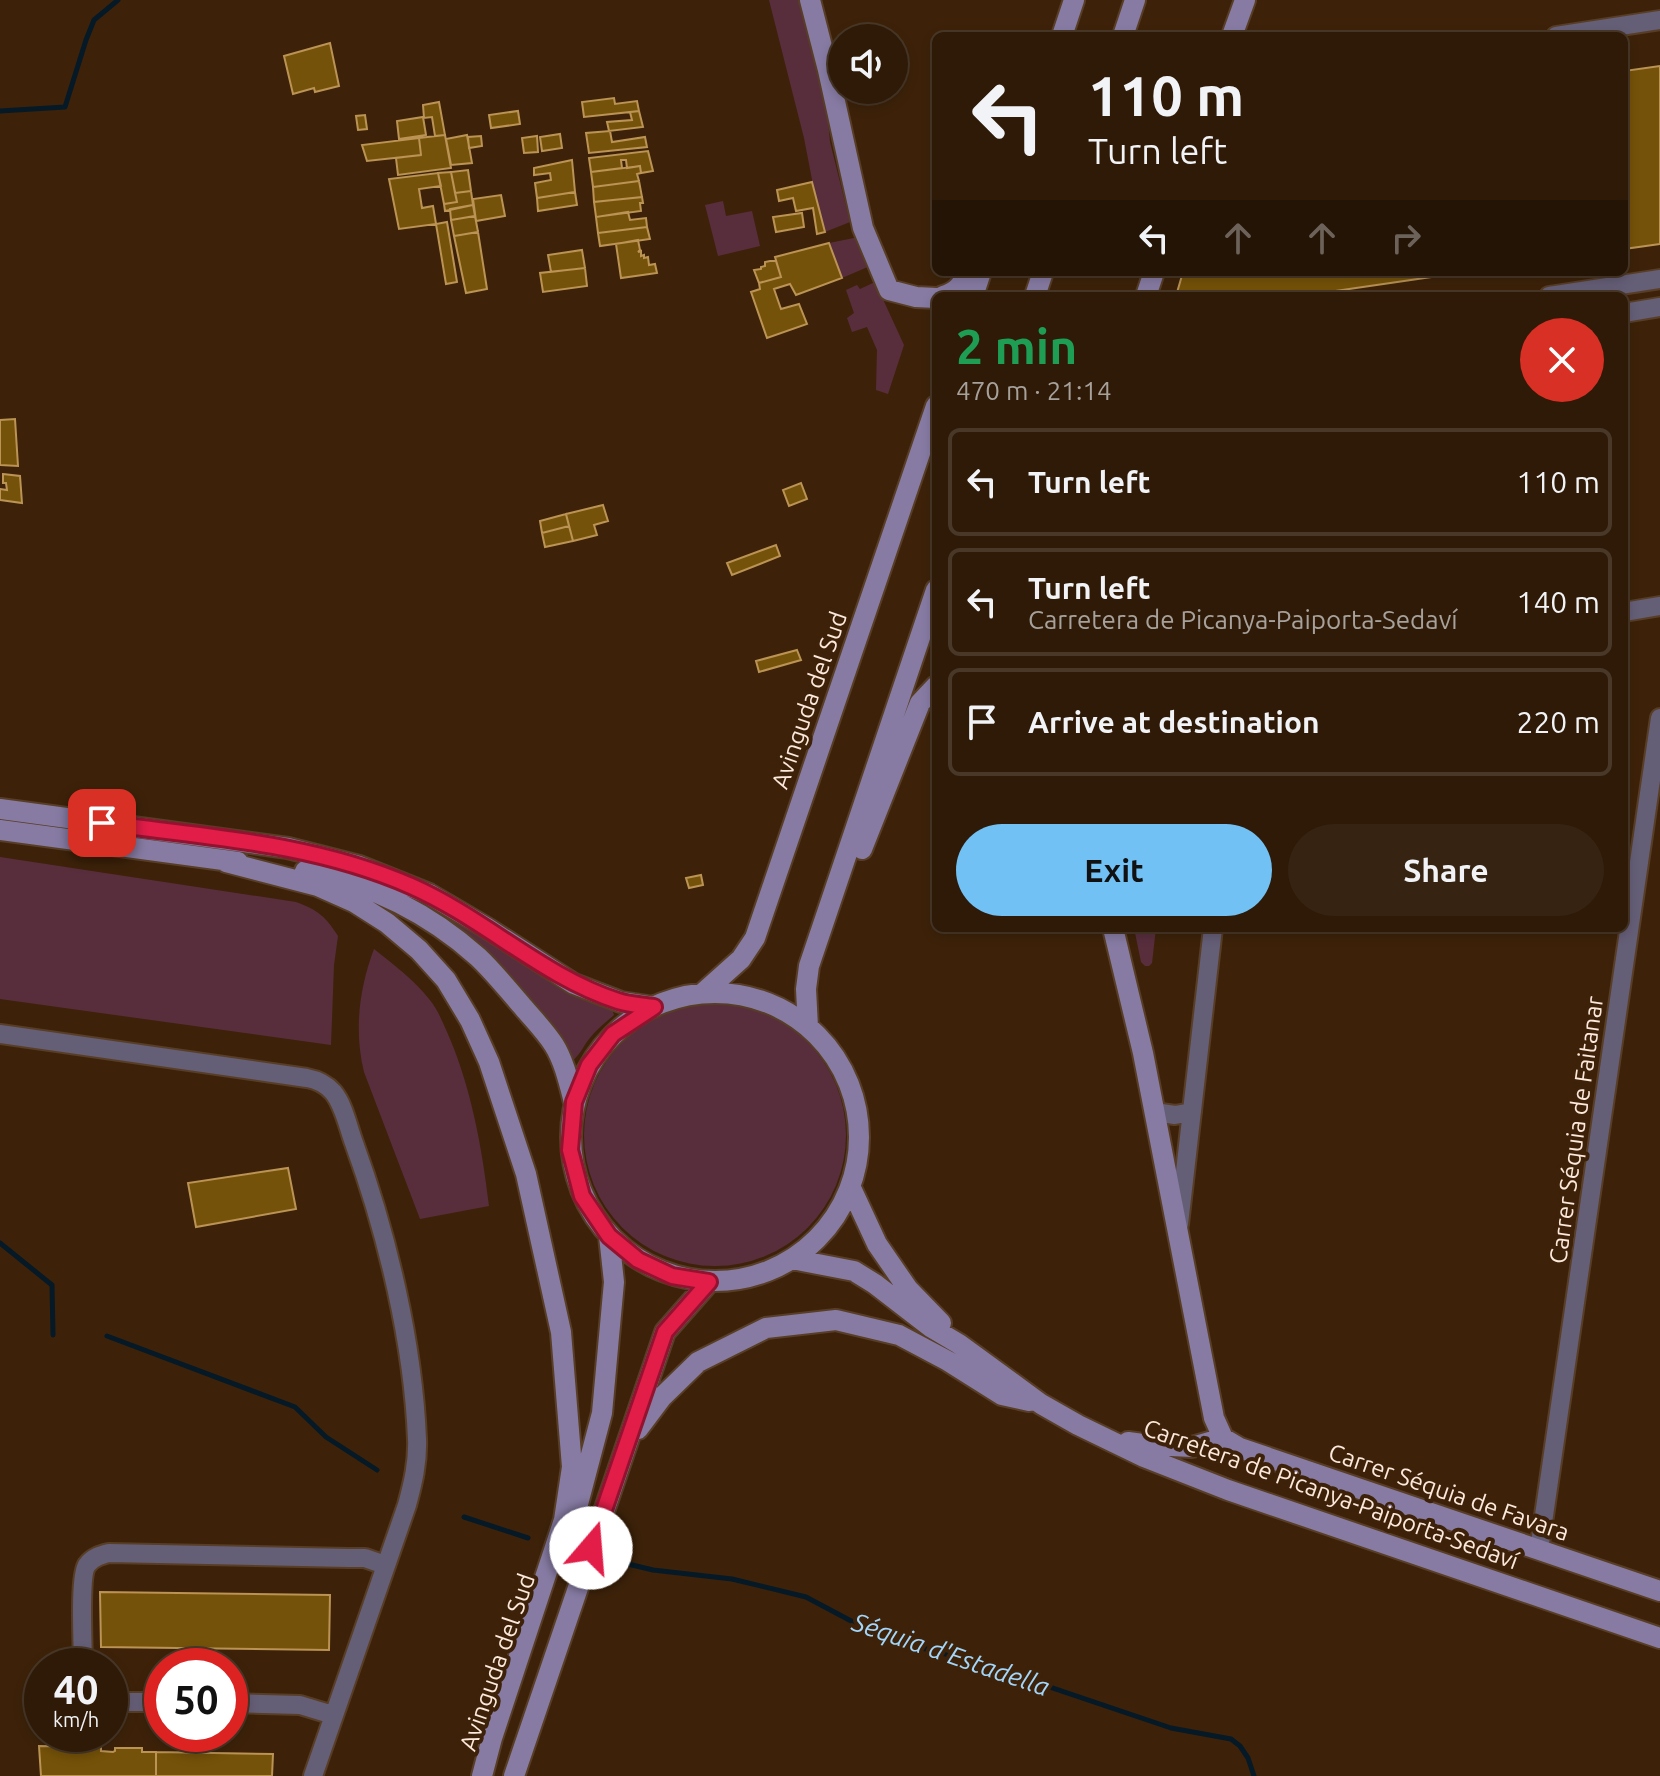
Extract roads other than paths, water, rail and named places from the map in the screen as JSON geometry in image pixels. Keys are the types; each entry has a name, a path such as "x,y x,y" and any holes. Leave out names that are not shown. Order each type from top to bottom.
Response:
{"main road":[{"path":"810,0 863,228 889,290 932,298"},
{"path":"1063,32 1074,0"},
{"path":"1124,32 1135,0"},
{"path":"1233,32 1245,0"},
{"path":"953,292 962,285 965,276"},
{"name":"Avinguda del Sud","path":"703,993 741,959 755,938 932,418"},
{"path":"808,1027 806,989 809,966 932,602"},
{"path":"831,901 862,849 920,703 932,690"},
{"path":"0,809 288,848 359,866 429,894 574,984 621,1002 654,1007"},
{"path":"0,830 226,862 318,886 354,902 387,923 419,950 446,980 470,1020 489,1062 526,1174 561,1332 572,1467 564,1520 492,1738 483,1776"},
{"path":"226,862 268,863 335,877 366,888 426,918 499,978 554,1045 574,1102"},
{"path":"1105,1438 1192,1447 1223,1438 1214,1418 1143,1053 1114,932"},
{"path":"703,993 741,995 777,1006 808,1027 838,1060 855,1100 860,1144 851,1188 828,1228 792,1259 753,1277 709,1282 672,1276 638,1260 609,1236 582,1196 570,1150 574,1102 589,1065 613,1034 654,1007 673,999 703,993"},
{"name":"Carretera de Picanya-Paiporta-Sedaví","path":"851,1188 877,1244 908,1289 959,1344"},
{"name":"Avinguda del Sud","path":"483,1776 573,1524 602,1413 614,1282 609,1236"},
{"name":"Carretera de Picanya-Paiporta-Sedaví","path":"792,1259 854,1271 1041,1404 1144,1457 1228,1490 1660,1638"},
{"path":"514,1776 665,1332 709,1282"},
{"path":"625,1445 662,1397 698,1362 766,1328 836,1320 899,1335 1002,1395 1041,1404"},
{"name":"Carrer Séquia de Favara","path":"1223,1438 1240,1448 1660,1591"}],"street":[{"path":"1582,32 1660,20"},
{"path":"1575,292 1660,279"},
{"path":"1628,312 1660,307"},
{"path":"1628,611 1660,606"},
{"name":"Carrer Séquia de Faitanar","path":"1539,1550 1660,718"},
{"path":"1178,1234 1213,932"},
{"path":"0,1034 307,1078 318,1081 338,1099 377,1215 399,1304 417,1442 413,1482 313,1776"},
{"path":"1154,1112 1175,1115 1192,1112"},
{"path":"83,1648 85,1570 98,1556 109,1553 365,1558 385,1565"},
{"path":"248,1704 300,1705 333,1715"}],"waterway":[{"path":"0,111 65,107 94,20 118,0"},
{"path":"0,1243 52,1285 53,1335"},
{"path":"107,1336 295,1407 326,1437 377,1470"},
{"path":"464,1517 528,1538"},
{"name":"Séquia d'Estadella","path":"628,1564 732,1579 806,1597 870,1631 973,1661 1171,1728 1231,1739 1248,1758 1254,1776"}]}
